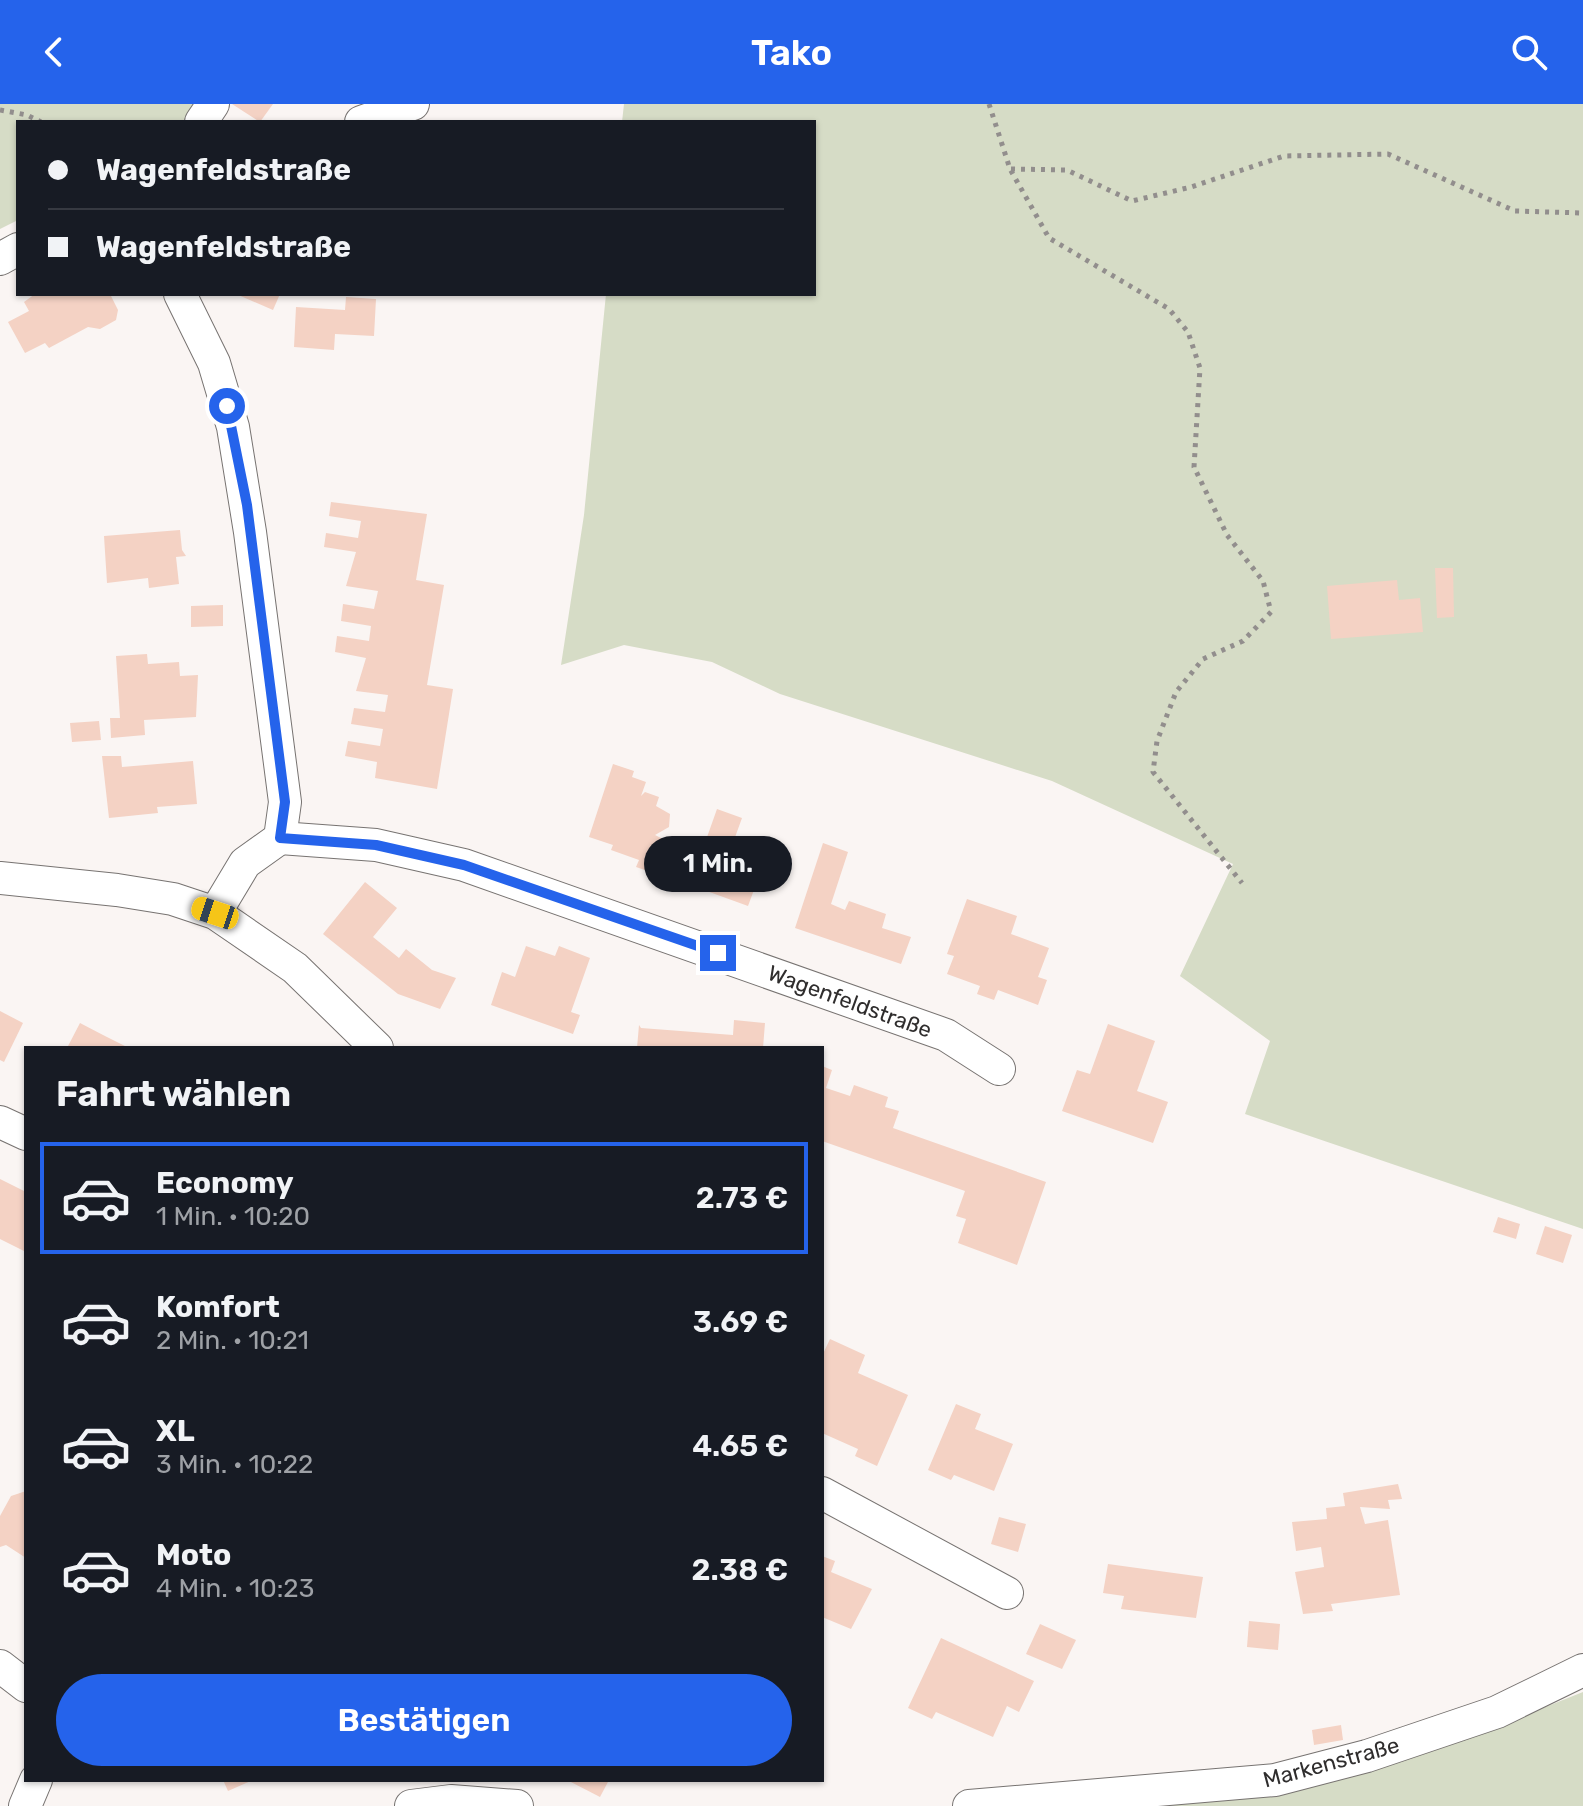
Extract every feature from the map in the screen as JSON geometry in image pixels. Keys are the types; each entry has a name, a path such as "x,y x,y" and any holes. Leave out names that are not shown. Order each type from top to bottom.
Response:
{"street":[{"path":"367,120 413,104"},
{"path":"181,296 214,363 243,478 285,802 280,838 245,863 215,913"},
{"name":"Wagenfeldstraße","path":"280,838 376,845 464,865 946,1035 999,1069"},
{"path":"0,878 173,899 215,913 295,968 351,1019 375,1046"},
{"path":"0,1122 24,1133"},
{"path":"824,1494 1007,1593"},
{"path":"0,1666 24,1684"},
{"name":"Markenstraße","path":"969,1806 1275,1780 1367,1756 1497,1712 1583,1670"},
{"path":"25,1806 35,1782"},
{"path":"411,1806 453,1791 517,1806"}],"path":[{"path":"989,104 1010,169 1049,238 1169,309 1188,332 1200,368 1194,467 1227,535 1263,581 1271,612 1243,641 1203,659 1176,692 1157,741 1153,772 1242,883"},
{"path":"0,110 37,120"},
{"path":"1010,169 1067,170 1132,201 1191,187 1284,156 1388,154 1515,211 1583,213"}],"green space":[{"path":"0,104 204,104 193,120 16,120 16,221 0,229"},
{"path":"624,104 1583,104 1583,1229 1245,1114 1270,1041 1180,976 1233,864 1052,781 780,694 712,662 624,645 561,665 584,515 606,296 816,296 816,120 622,120"},
{"path":"1583,1692 1583,1806 1068,1806 1518,1718"}],"building":[{"path":"232,104 273,104 261,120"},
{"path":"32,296 111,296 118,310 116,320 100,329 88,327 49,348 45,343 25,353 8,322 29,311 24,302"},
{"path":"241,296 279,296 273,310"},
{"path":"346,297 376,299 374,336 335,334 334,350 294,347 296,307 345,310"},
{"path":"331,502 427,514 416,580 444,585 427,685 453,689 437,789 375,778 377,762 345,756 348,741 380,746 383,729 351,724 354,708 385,712 388,695 356,691 366,658 335,652 337,636 369,641 371,626 341,621 343,604 374,609 378,591 346,586 356,552 324,547 326,533 358,538 361,521 329,516"},
{"path":"180,530 182,550 186,556 176,557 179,584 149,588 148,578 107,583 104,536"},
{"path":"1435,568 1453,568 1454,617 1437,618"},
{"path":"1397,580 1399,600 1420,598 1423,632 1331,639 1327,586"},
{"path":"223,605 223,626 191,627 191,606"},
{"path":"147,654 148,664 179,662 180,676 198,675 196,717 144,720 145,735 111,738 110,718 120,718 116,656"},
{"path":"99,721 101,740 72,742 70,723"},
{"path":"102,756 121,756 122,767 193,761 197,804 157,807 158,813 109,818"},
{"path":"613,764 634,771 632,777 646,782 641,796 645,792 659,797 656,806 670,814 669,827 655,835 681,848 679,855 696,861 685,891 669,885 671,879 636,867 639,860 611,850 613,845 589,837"},
{"path":"717,809 742,818 730,851 764,863 748,906 690,885"},
{"path":"823,843 848,852 831,904 845,910 849,901 886,914 882,928 911,937 901,964 795,928"},
{"path":"365,882 397,908 373,937 399,958 406,949 432,970 456,978 440,1009 398,994 323,934"},
{"path":"967,899 1017,916 1011,934 1049,948 1038,977 1047,980 1038,1005 998,990 994,1000 977,994 980,986 947,974 954,956 947,954"},
{"path":"526,946 555,956 559,946 590,958 571,1012 580,1015 573,1034 491,1005 502,972 515,977"},
{"path":"0,1011 23,1023 4,1062 0,1060"},
{"path":"734,1020 765,1023 763,1046 637,1046 639,1025 641,1028 733,1035"},
{"path":"80,1023 125,1046 68,1046"},
{"path":"1108,1024 1155,1041 1137,1091 1168,1102 1153,1143 1062,1111 1077,1070 1090,1074"},
{"path":"824,1067 832,1070 826,1088 850,1096 854,1085 888,1097 885,1107 899,1111 893,1128 1046,1182 1017,1265 958,1243 966,1219 956,1216 965,1191 824,1142"},
{"path":"0,1179 24,1191 24,1251 0,1239"},
{"path":"1498,1217 1520,1224 1516,1239 1493,1232"},
{"path":"1545,1226 1572,1235 1563,1263 1536,1254"},
{"path":"830,1339 865,1355 858,1373 908,1395 877,1466 855,1456 858,1449 824,1434 824,1352"},
{"path":"956,1404 981,1414 975,1429 1013,1444 994,1491 954,1475 951,1480 928,1470"},
{"path":"1398,1484 1402,1499 1388,1500 1390,1509 1360,1507 1365,1524 1388,1520 1400,1595 1331,1604 1333,1611 1303,1614 1295,1572 1324,1567 1321,1547 1296,1551 1292,1522 1327,1519 1326,1508 1345,1506 1343,1493"},
{"path":"24,1492 24,1557 6,1545 0,1547 0,1516 11,1496"},
{"path":"999,1517 1026,1524 1018,1552 991,1544"},
{"path":"824,1557 835,1561 831,1572 872,1589 851,1629 824,1618"},
{"path":"1108,1564 1203,1577 1196,1618 1121,1609 1124,1596 1103,1593"},
{"path":"1249,1621 1280,1624 1278,1650 1247,1647"},
{"path":"1040,1624 1076,1640 1062,1669 1026,1654"},
{"path":"941,1638 1034,1681 1019,1712 1007,1706 993,1737 936,1712 932,1719 908,1708"},
{"path":"1341,1725 1343,1740 1314,1745 1312,1730"},
{"path":"224,1782 248,1782 228,1791"},
{"path":"571,1782 608,1782 600,1797"}],"route":[{"path":"227,406 247,505 285,802 280,838 376,845 464,865 718,953"}]}
